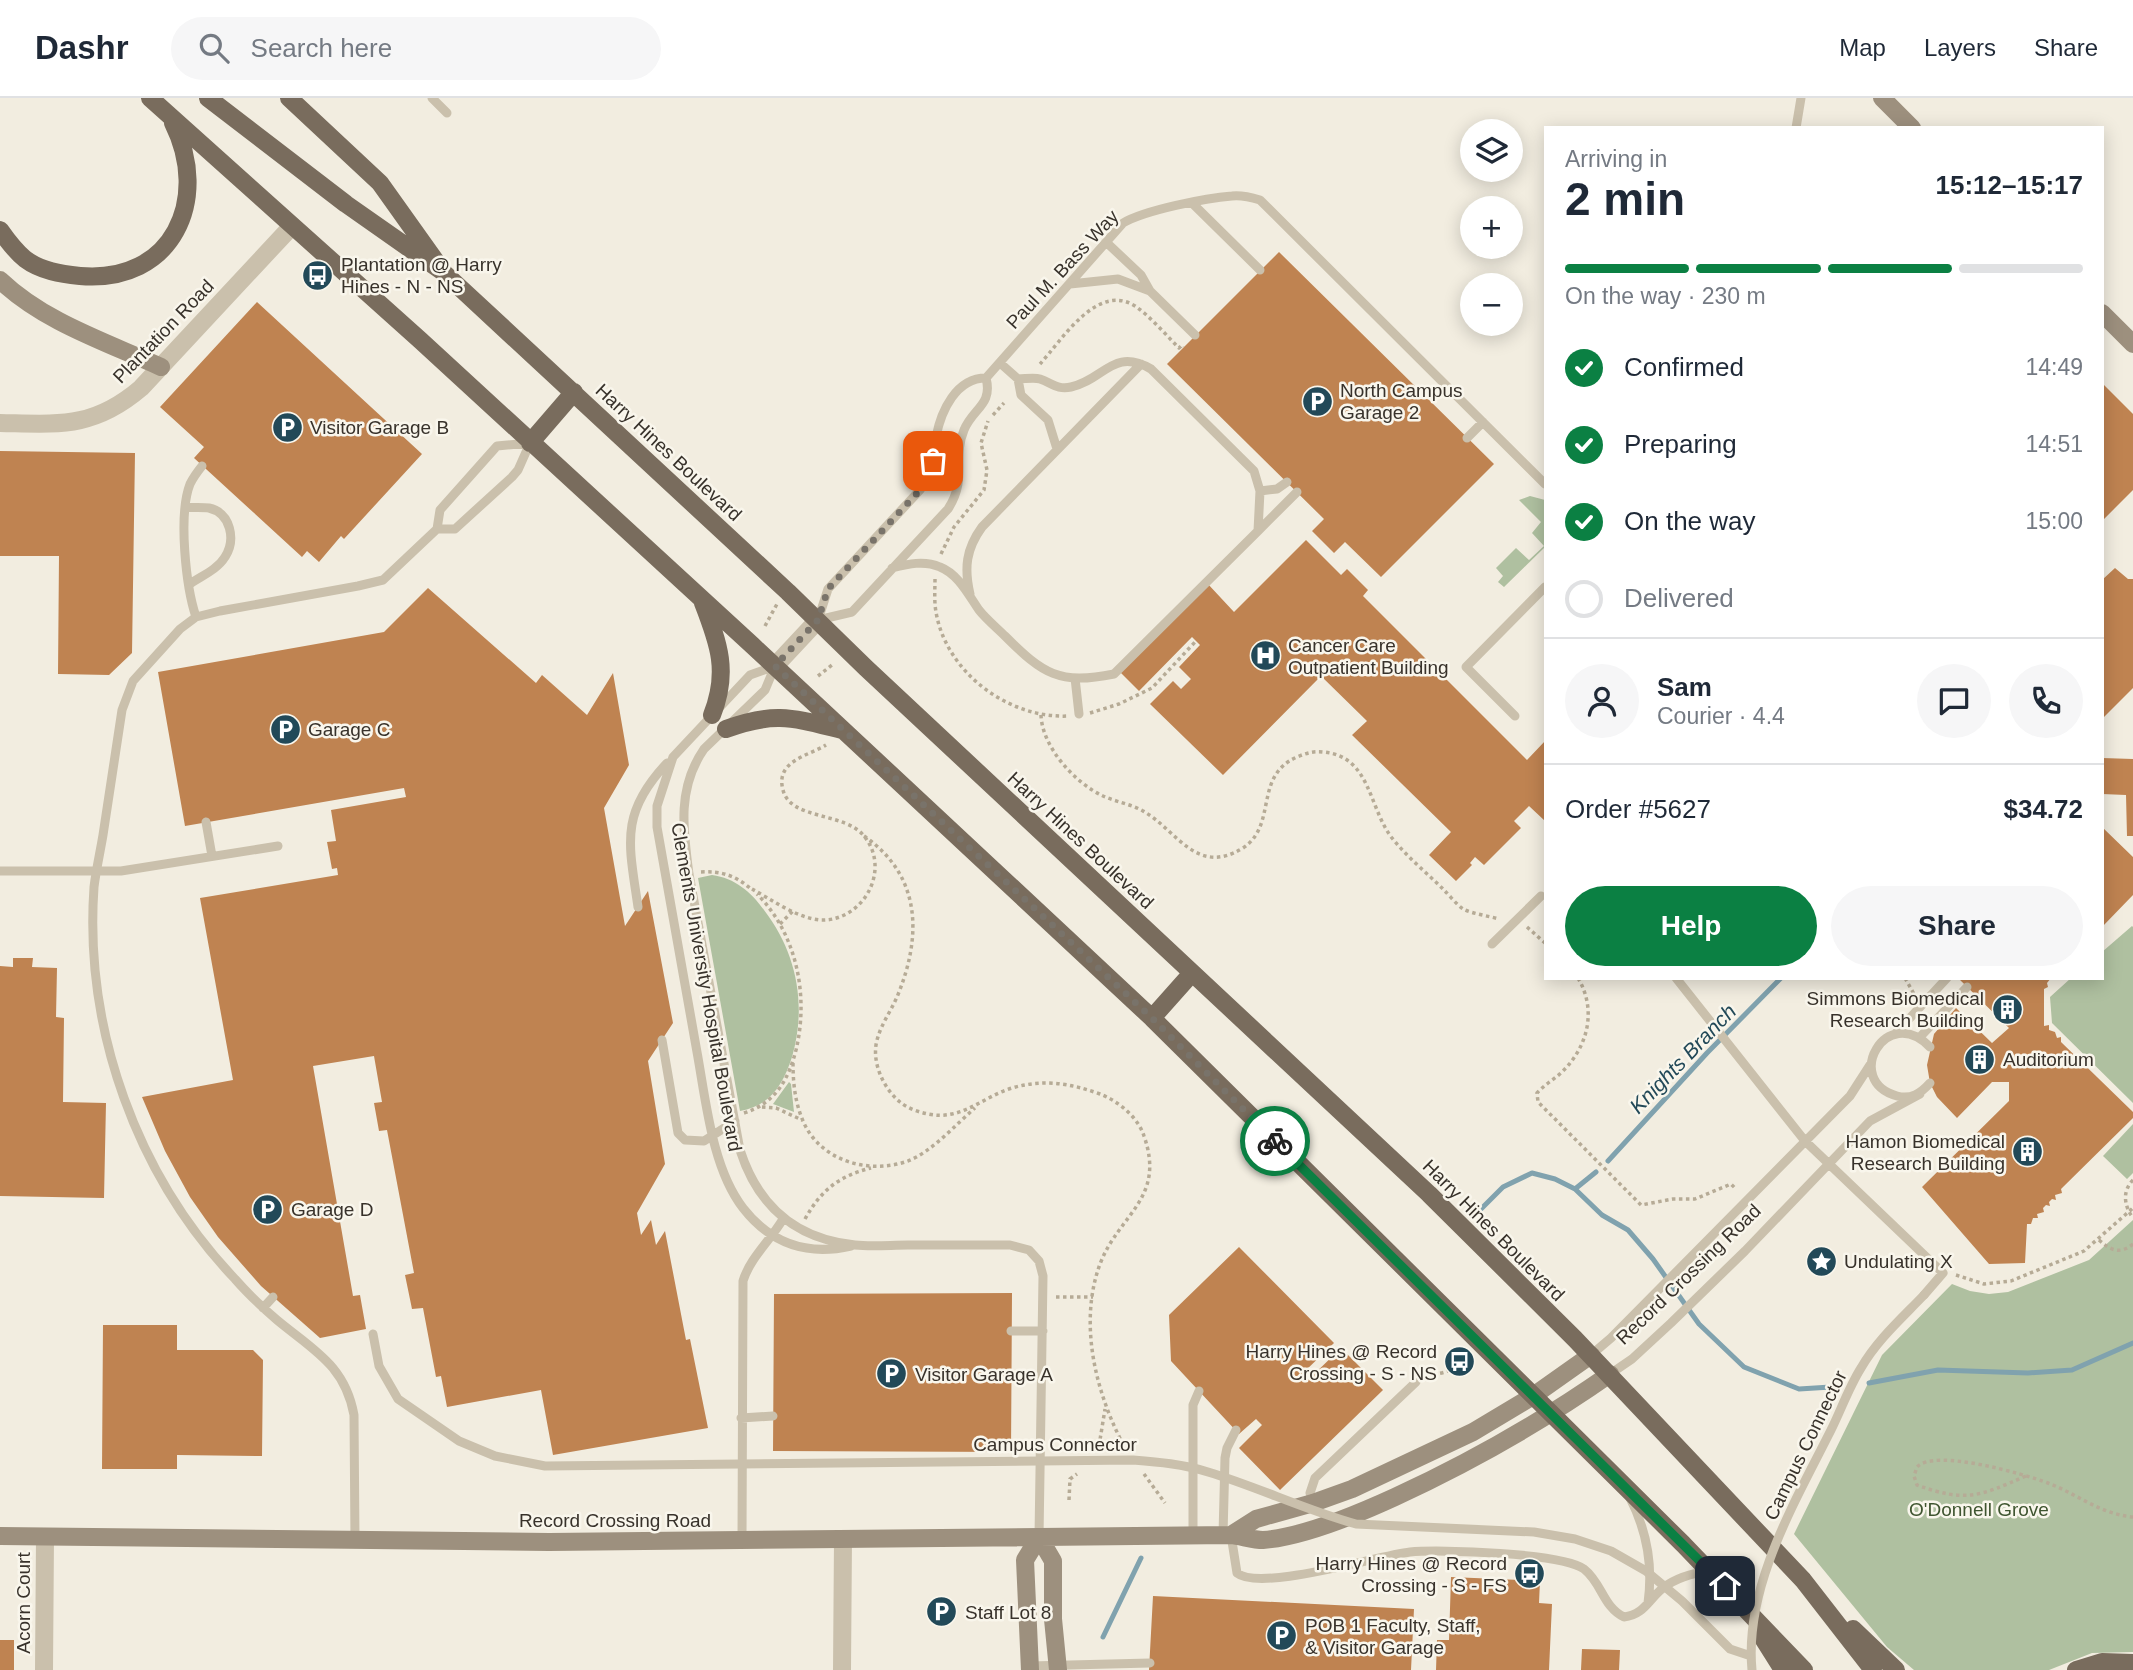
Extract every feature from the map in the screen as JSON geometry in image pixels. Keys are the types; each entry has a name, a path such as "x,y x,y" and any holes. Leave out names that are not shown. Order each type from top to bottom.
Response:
{"main road":[{"path":"150,98 775,666 1152,1018 1710,1571 1804,1670"},
{"name":"Harry Hines Boulevard","path":"208,98 346,204 443,272 574,391 1429,1194 1610,1374 1802,1580 1873,1670"},
{"path":"289,98 380,183 443,272"},
{"path":"0,230 23,257 37,267 62,274 96,277 141,267 154,258 178,230 187,195 183,142 170,117"},
{"path":"530,443 574,391"},
{"path":"702,600 718,642 722,665 721,682 712,715"},
{"path":"726,729 750,720 776,716 804,720 844,731"},
{"path":"1152,1018 1192,973"},
{"path":"1802,1580 1896,1670"},
{"path":"1741,1602 1783,1670"},
{"path":"2076,1670 2102,1662 2133,1663"}],"street":[{"path":"1882,98 1910,126"},
{"name":"Plantation Road","path":"0,423 64,424 90,419 124,403 292,226"},
{"path":"0,280 15,295 48,315 161,367"},
{"path":"2104,315 2133,344"},
{"path":"775,666 818,620"},
{"name":"Record Crossing Road","path":"1227,1535 1256,1519 1352,1489 1441,1448 1533,1396 1591,1355"},
{"name":"Record Crossing Road","path":"0,1536 562,1542 1227,1535 1262,1540 1314,1529 1362,1513 1481,1455 1551,1415 1610,1374"},
{"name":"Acorn Court","path":"44,1670 45,1537"},
{"path":"1039,1537 1052,1562 1052,1619 1057,1668"},
{"path":"1030,1668 1026,1560 1039,1537"},
{"path":"842,1670 843,1538"}],"lane":[{"path":"432,98 447,113"},
{"path":"1796,126 1801,98"},
{"name":"Paul M. Bass Way","path":"818,620 828,589 920,490 930,475 942,415 951,398 967,382 986,378 1106,242 1134,216 1231,196 1259,200 1483,422"},
{"path":"1192,203 1260,270"},
{"path":"1106,242 1141,275 1150,291 1195,335"},
{"path":"1070,284 1118,279 1150,291"},
{"path":"1018,379 1038,378 1055,387 1070,388 1122,361 1141,364 1151,369 1254,471 1260,491 1258,531"},
{"path":"1000,363 1018,379 1021,396 1048,420 1057,449"},
{"path":"970,594 966,575 972,540 1141,364"},
{"name":"Paul M. Bass Way","path":"818,620 852,612 948,509 960,482 960,441 964,428 985,401 989,389 986,378"},
{"path":"1468,438 1483,422 1544,483"},
{"path":"355,1541 354,1415 344,1381 331,1364 263,1308 223,1267 177,1207 158,1174 130,1113 109,1049 97,982 93,922 96,872 127,692 133,681 180,629 196,617 220,611 383,579 437,529 440,510 497,446 530,443 512,477 455,529 437,529"},
{"path":"196,617 186,569 185,541 190,483 202,466"},
{"path":"1260,491 1277,489 1287,482"},
{"path":"892,568 912,563 938,566 949,571 970,594 979,611 1045,671 1075,678 1095,678 1114,674 1297,492"},
{"path":"187,507 209,508 223,515 230,529 231,544 215,568 190,584"},
{"path":"1515,716 1466,667 1544,588"},
{"name":"Clements University Hospital Boulevard","path":"772,1237 743,1208 731,1190 713,1137 657,827 660,797 673,757 750,675 775,666"},
{"name":"Clements University Hospital Boulevard","path":"775,666 765,690 704,749 697,760 685,790 682,816 689,874 737,1118 740,1150 748,1174 758,1191 783,1219"},
{"path":"1075,678 1079,714"},
{"path":"638,907 631,857 632,819 645,788 673,757"},
{"path":"206,822 212,856"},
{"path":"0,871 121,871 278,846"},
{"path":"1492,944 1541,896"},
{"path":"1678,980 1805,1141 1943,1273"},
{"name":"Record Crossing Road","path":"1591,1355 1611,1338 1850,1096 1870,1065 1875,1049 1887,1037 1895,1034 1945,980"},
{"path":"1920,1037 1967,987"},
{"path":"1895,1034 1903,1032 1920,1037 1930,1047"},
{"path":"662,1040 678,1133 691,1142 704,1141 737,1118"},
{"path":"1870,1065 1875,1082 1887,1094 1903,1098 1920,1094"},
{"name":"Record Crossing Road","path":"1610,1374 1632,1359 1745,1251 1870,1121 1920,1094 1930,1083"},
{"path":"742,1540 743,1281 747,1267 783,1219 819,1236 855,1245"},
{"path":"772,1237 811,1250 830,1251 855,1245 1010,1245 1028,1250 1039,1261 1043,1276 1039,1537"},
{"name":"Campus Connector","path":"1752,1670 1754,1611 1759,1589 1811,1468 1861,1367 1943,1273"},
{"path":"263,1308 273,1297"},
{"path":"1012,1331 1043,1331"},
{"name":"Campus Connector","path":"373,1334 379,1366 398,1399 459,1441 495,1456 545,1466 1133,1460 1177,1464 1208,1472 1356,1524 1534,1532 1575,1539 1611,1551 1646,1572 1682,1601 1730,1649 1751,1656"},
{"path":"1312,1503 1310,1493 1315,1478 1418,1377"},
{"path":"1193,1535 1193,1405 1199,1391"},
{"path":"741,1418 773,1416"},
{"path":"1236,1430 1230,1439 1225,1458 1227,1535 1237,1573 1245,1578 1307,1574 1409,1552 1541,1557 1564,1560 1584,1569 1611,1609 1625,1617 1640,1613 1673,1581 1690,1574 1710,1571"},
{"path":"1623,1485 1634,1506 1646,1544 1650,1576 1647,1605"},
{"path":"1030,1668 1150,1663"}],"path":[{"path":"1040,364 1086,312 1095,305 1114,300 1132,304 1179,348 1182,345 1184,347"},
{"path":"940,556 954,527 984,490 987,470 981,436 988,421 1004,403"},
{"path":"936,574 935,611 941,632 958,662 981,687 1012,705 1041,715 1066,716 1119,704 1152,688 1196,641"},
{"path":"765,626 777,604"},
{"path":"818,676 832,665"},
{"path":"1041,715 1054,750 1071,772 1104,796 1141,810 1189,850 1208,856 1234,853 1257,835 1271,781 1284,764 1293,758 1314,752 1326,752 1348,760 1364,776 1377,813 1392,839 1463,909 1529,927 1544,942"},
{"path":"828,744 790,763 782,779 785,797 801,809 844,822 879,846 900,874 912,906 914,923 910,957 904,977 881,1027 876,1047 878,1068 886,1087 900,1102 918,1112 939,1116 959,1114 1010,1089 1026,1085 1051,1082 1078,1086 1109,1097 1129,1112 1143,1133 1150,1157 1149,1182 1139,1205 1108,1246 1093,1297 1091,1337 1094,1357 1105,1407 1126,1450"},
{"path":"752,889 793,911 818,919 842,917 860,905 868,895 875,874 872,850 864,836"},
{"path":"699,872 716,871 742,881 767,906 779,924 796,962 802,999 802,1018 793,1061 795,1098 802,1120 817,1142 832,1154 859,1165 873,1167"},
{"path":"779,924 793,911"},
{"path":"1579,980 1588,1007 1587,1031 1572,1060 1559,1075 1541,1088 1536,1097 1538,1102 1641,1205 1674,1199 1695,1199 1731,1184 1737,1189"},
{"path":"1906,980 1914,995"},
{"path":"737,1118 762,1107 774,1096 793,1061"},
{"path":"803,1223 815,1201 836,1181 851,1173 910,1160 931,1147 978,1105"},
{"path":"762,1107 776,1108 802,1120"},
{"path":"2133,1180 2125,1195 2125,1207 2133,1218"},
{"path":"1943,1273 1984,1284 2011,1281 2084,1251 2133,1208"},
{"path":"2098,1240 2110,1250 2124,1250 2133,1245"},
{"path":"1043,1296 1093,1297"},
{"path":"1418,1377 1452,1370 1466,1360"},
{"path":"2026,1476 1978,1495 1957,1496 1917,1485 1914,1476 1917,1466 1929,1459 2008,1470 2049,1483 2094,1507 2120,1516 2133,1517"},
{"path":"1142,1473 1165,1503"}],"green space":[{"path":"1530,496 1544,500 1544,546 1532,533 1541,522 1519,500"},
{"path":"1544,546 1504,587 1498,582 1503,576 1496,568 1516,548 1529,560"},
{"path":"712,875 728,879 754,897 784,944 796,980 799,1018 792,1057 784,1077 767,1099 740,1111 698,878"},
{"path":"2133,927 2133,1103 2052,1023 2050,997 2069,980 2104,980 2104,950"},
{"path":"789,1082 791,1084 794,1112 773,1104"},
{"path":"2133,1124 2133,1173 2127,1179 2103,1156"},
{"name":"O'Donnell Grove","path":"2133,1220 2133,1652 2092,1653 2049,1670 1914,1670 1887,1647 1794,1534 1882,1355 1952,1284 1989,1294 2008,1292 2089,1260"}],"building":[{"name":"North Campus Garage 2","path":"1279,252 1494,464 1381,577 1345,542 1334,553 1312,531 1324,519 1167,364"},
{"name":"Visitor Garage B","path":"257,302 422,454 344,539 341,536 319,562 307,551 302,557 194,458 204,447 160,407"},
{"path":"2104,385 2133,414 2133,490 2104,519"},
{"path":"0,451 135,453 132,653 109,675 58,674 59,556 0,556"},
{"path":"1306,540 1341,575 1347,569 1368,590 1363,596 1527,760 1544,742 1544,820 1529,806 1514,821 1521,828 1484,865 1475,857 1470,863 1472,865 1456,881 1429,855 1451,832 1352,735 1367,721 1321,676 1223,775 1150,704 1173,681 1181,689 1191,679 1179,667 1200,645 1192,637 1139,691 1119,671 1207,583 1234,612"},
{"path":"2115,568 2128,579 2133,579 2133,688 2104,717 2104,578"},
{"path":"428,588 536,683 542,675 587,715 613,673 629,765 604,808 625,926 648,891 673,1023 648,1061 665,1164 637,1213 641,1235 651,1220 656,1245 665,1231 686,1340 690,1339 708,1428 553,1455 541,1390 447,1407 441,1376 436,1377 423,1308 412,1309 405,1275 414,1273 387,1130 379,1131 374,1103 382,1102 374,1056 313,1066 353,1296 360,1295 366,1329 320,1338 261,1286 218,1237 190,1197 165,1151 142,1097 233,1080 200,898 338,875 337,868 332,869 327,842 336,841 331,810 406,797 404,788 185,826 158,672 384,632"},
{"path":"2104,758 2133,759 2133,836 2127,836 2126,795 2104,794"},
{"path":"2104,829 2133,857 2133,895 2104,925"},
{"path":"13,958 33,958 32,967 57,968 56,1017 64,1018 63,1102 106,1103 104,1198 0,1196 0,966 13,967"},
{"name":"Hamon Biomedical Research Building","path":"1960,980 2049,980 2048,987 2044,989 2044,1026 2049,1025 2049,1030 2055,1032 2057,1038 2061,1037 2061,1042 2133,1112 2133,1118 2061,1189 2062,1193 2055,1195 2056,1200 2052,1199 2050,1206 2043,1208 2044,1212 2037,1214 2038,1218 2033,1218 2031,1224 2027,1224 2025,1263 1989,1264 1922,1187 2009,1101 2009,1082 1992,1082 1957,1118 1937,1097 1930,1083 1927,1065 1934,1034 1956,1008 1992,1043 2009,1028"},
{"path":"1239,1247 1334,1343 1301,1375 1307,1381 1341,1348 1383,1390 1280,1490 1239,1448 1262,1425 1256,1419 1239,1434 1171,1361 1169,1315"},
{"name":"Visitor Garage A","path":"1012,1293 1011,1452 773,1451 774,1294"},
{"path":"103,1325 177,1325 177,1350 253,1350 263,1360 262,1456 177,1455 177,1469 102,1469"},
{"path":"1451,1577 1540,1581 1539,1603 1552,1604 1549,1670 1436,1670 1437,1640 1449,1640"},
{"name":"POB 1 Faculty, Staff, & Visitor Garage","path":"1153,1596 1414,1609 1411,1670 1149,1670"},
{"path":"0,1640 14,1640 14,1670 0,1670"},
{"path":"1582,1649 1620,1650 1619,1670 1581,1670"}],"waterway":[{"name":"Knights Branch","path":"1608,1161 1707,1053 1779,980"},
{"name":"Knights Branch","path":"1476,1214 1503,1187 1532,1173 1555,1179 1575,1189 1596,1172"},
{"path":"1575,1189 1602,1215 1628,1230 1653,1259 1699,1324 1744,1367 1799,1389 1831,1387"},
{"path":"1869,1383 1938,1370 2028,1373 2072,1370 2133,1343"},
{"name":"Knights Branch","path":"1103,1637 1141,1558"}],"way so far":[{"path":"933,461 930,475 920,490 828,589 818,620 775,666 1152,1018 1275,1141"}],"place":[{"name":"Plantation @ Harry Hines - N - NS","path":"318,275"},
{"name":"North Campus Garage 2","path":"1317,401"},
{"name":"Visitor Garage B","path":"287,427"},
{"name":"Cancer Care Outpatient Building","path":"1265,656"},
{"name":"Garage C","path":"285,729"},
{"name":"Simmons Biomedical Research Building","path":"2007,1009"},
{"name":"Auditorium","path":"1980,1059"},
{"name":"Hamon Biomedical Research Building","path":"2028,1152"},
{"name":"Garage D","path":"268,1209"},
{"name":"Undulating X","path":"1821,1261"},
{"name":"Harry Hines @ Record Crossing - S - NS","path":"1460,1362"},
{"name":"Visitor Garage A","path":"892,1374"},
{"name":"Harry Hines @ Record Crossing - S - FS","path":"1530,1574"},
{"name":"Staff Lot 8","path":"942,1612"},
{"name":"POB 1 Faculty, Staff, & Visitor Garage","path":"1282,1636"}],"route":[{"path":"1275,1141 1725,1586"}]}
